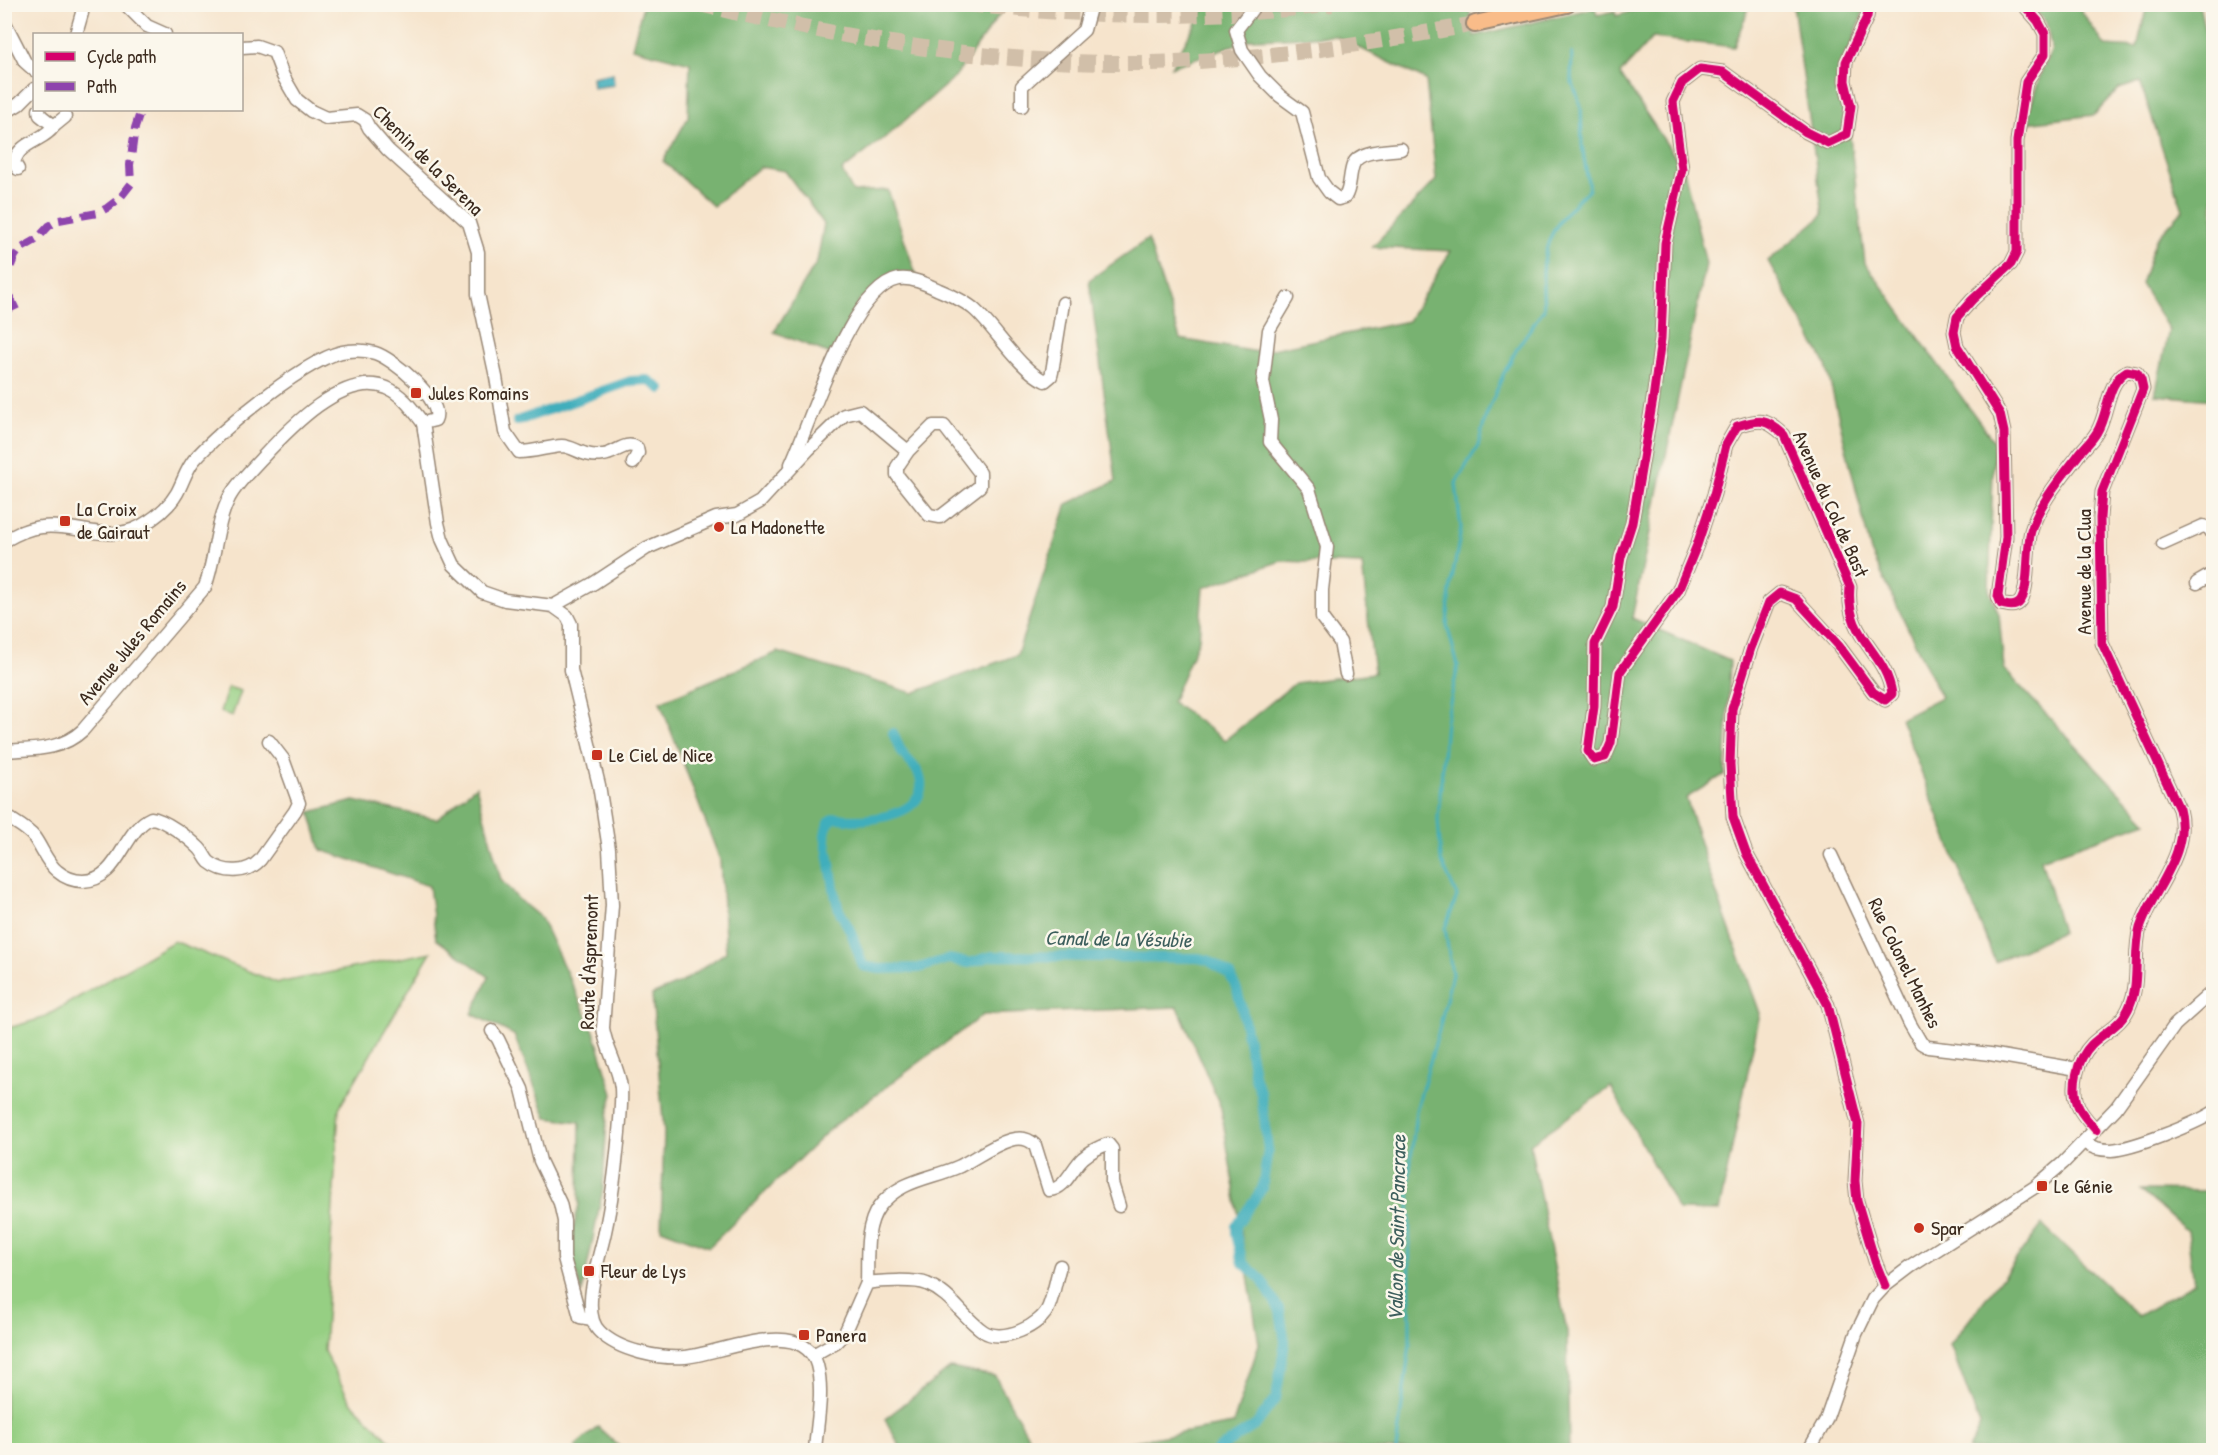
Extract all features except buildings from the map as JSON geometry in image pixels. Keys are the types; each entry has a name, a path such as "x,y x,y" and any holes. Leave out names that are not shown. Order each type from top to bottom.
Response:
{"highway":[{"path":"1474,24 1567,4"}],"street":[{"path":"76,33 82,4"},
{"path":"125,4 147,26 163,33"},
{"path":"1256,4 1236,30 1242,50 1260,76 1280,96 1302,112 1319,178 1329,192 1338,199 1345,197 1349,190 1353,163 1358,157 1401,149"},
{"name":"Avenue du Col de Bast","path":"1869,4 1867,17 1846,62 1845,81 1851,106 1847,134 1828,143 1806,132 1723,72 1700,69 1682,83 1673,102 1682,169 1665,243 1661,339 1632,523 1621,556 1612,607 1595,644 1593,706 1588,751 1594,760 1605,757 1611,742 1620,672 1678,591 1697,545 1726,444 1737,426 1759,419 1774,426 1784,435 1850,587 1849,604 1857,630 1890,678 1892,694 1885,700 1873,692 1839,646 1796,599 1780,593 1769,602 1750,648 1732,709 1730,764 1732,817 1746,853 1828,1005 1858,1124 1855,1181 1857,1201 1875,1262 1885,1286"},
{"name":"Avenue de la Clua","path":"2023,4 2038,21 2045,34 2044,54 2026,82 2018,141 2017,252 2011,264 1957,317 1954,332 1957,346 2000,414 2004,432 2006,537 1998,596 2001,604 2010,606 2018,603 2024,594 2026,558 2031,531 2044,504 2097,432 2118,376 2127,371 2137,373 2143,389 2102,492 2100,518 2102,643 2179,809 2183,826 2177,854 2141,926 2136,945 2131,1004 2115,1027 2092,1044 2082,1057 2077,1069"},
{"path":"1022,105 1022,86 1084,30 1090,8"},
{"path":"4,21 25,62 33,69"},
{"name":"Chemin de la Serena","path":"243,47 257,46 274,52 292,93 310,111 326,118 357,115 365,120 388,150 469,223 478,252 478,294 505,432 519,452 564,446 588,456 600,456 612,454 625,446 632,445 637,448 638,453 633,463"},
{"path":"4,113 20,104 33,90"},
{"path":"39,111 40,115 54,126"},
{"path":"18,169 14,163 22,147 49,133 65,117"},
{"path":"786,474 843,338 868,301 888,285 899,279 912,280 957,298 975,310 1020,360 1045,381 1052,372 1064,303"},
{"path":"1288,298 1269,330 1263,382 1271,420 1270,442 1309,489 1327,547 1322,590 1322,618 1340,642 1346,674"},
{"path":"4,541 25,530 42,526 57,526 106,534 122,533 138,527 166,508 193,462 262,398 276,387 328,357 349,350 375,353 399,367 436,407 435,420 423,423 442,539 454,564 471,583 493,597 553,606 594,583 647,548 716,518 737,515 760,502 844,415 860,411 908,451"},
{"name":"Avenue Jules Romains","path":"4,751 62,745 74,739 83,730 205,587 220,521 239,483 286,432 315,408 349,389 367,385 386,387 408,404 423,423"},
{"path":"933,426 944,426 980,473 980,486 940,517 929,515 897,475 897,466 908,451 933,426"},
{"path":"2163,544 2203,526 2210,528 2214,536"},
{"path":"2196,583 2214,573"},
{"name":"Route d'Aspremont","path":"553,606 567,616 571,624 571,670 585,721 607,823 612,889 603,1028 619,1075 621,1102 612,1196 591,1301 591,1319"},
{"path":"4,815 32,836 57,872 76,880 89,880 106,872 114,864 132,834 151,818 161,820 199,848 209,862 220,868 241,870 254,866 260,860 299,803 283,759 269,741"},
{"name":"Rue Colonel Manhes","path":"1831,855 1909,1023 1921,1043 1928,1047 1990,1054 2077,1069"},
{"path":"1809,1450 1826,1420 1864,1316 1873,1299 1885,1286 1911,1267 2035,1187 2063,1163 2129,1092 2175,1025 2214,990"},
{"path":"492,1031 522,1089 540,1161 560,1203 564,1221 564,1258 580,1317 591,1319 600,1333 609,1339 639,1352 672,1358 701,1355 757,1341 782,1339 795,1341 805,1346 813,1355 817,1365 819,1398 815,1450"},
{"path":"2077,1069 2078,1107 2096,1130"},
{"path":"2084,1142 2096,1148 2113,1150 2152,1139 2201,1120 2214,1112"},
{"path":"813,1355 836,1342 845,1333 867,1283 869,1231 872,1217 891,1194 905,1185 956,1168 1008,1140 1021,1138 1030,1140 1035,1145 1049,1190 1055,1190 1061,1186 1082,1158 1098,1147 1108,1144 1112,1149 1112,1184 1119,1206"},
{"path":"867,1283 923,1282 942,1291 982,1330 992,1336 1012,1335 1037,1320 1049,1308 1060,1266"}],"green space":[{"path":"643,5 1006,5 955,77 842,171 853,192 888,190 916,275 860,299 833,355 774,332 817,262 824,224 785,171 760,167 713,206 663,161 688,118 690,63 632,48"},
{"path":"1206,5 1469,5 1474,36 1595,8 1597,15 1615,11 1616,16 1649,5 1750,5 1734,47 1652,38 1620,74 1684,170 1706,264 1632,618 1730,661 1725,774 1686,798 1710,875 1760,1013 1719,1211 1678,1210 1611,1087 1530,1144 1567,1332 1569,1450 1083,1450 1233,1424 1259,1344 1221,1108 1178,1007 983,1015 830,1129 709,1247 661,1229 664,1132 652,995 682,982 726,952 720,860 660,702 778,652 913,693 1017,655 1067,504 1116,481 1089,280 1148,239 1180,339 1258,352 1408,321 1451,251 1372,247 1436,180 1426,80 1335,36 1251,39 1171,67","holes":["1281,561 1362,564 1374,673 1295,683 1225,740 1172,702 1199,639 1203,588"]},
{"path":"1793,5 1864,5 1842,70 1865,263 1994,442 1989,590 1999,615 2004,669 2147,822 2041,859 2062,932 1995,962 1900,718 1941,697 1871,552 1826,365 1768,261 1823,215"},
{"path":"2029,5 2081,5 2082,12 2105,46 2137,48 2147,5 2199,5 2205,31 2214,34 2213,400 2155,395 2169,330 2141,284 2156,239 2183,210 2140,82 2119,89 2094,115 2025,123 2042,70 2052,50 2046,22"},
{"path":"228,687 241,691 232,716 220,712"},
{"path":"476,786 501,880 518,899 541,918 594,1031 613,1094 607,1116 603,1189 582,1293 569,1247 579,1204 580,1122 547,1118 514,1035 472,1014 489,977 436,939 429,886 321,850 310,812 354,801 437,819"},
{"path":"174,941 278,983 431,952 339,1108 324,1351 350,1401 400,1450 5,1450 5,1029 43,1018"},
{"path":"2140,1190 2213,1191 2213,1450 1968,1450 1980,1425 1950,1345 2042,1225 2138,1316 2194,1283 2187,1231"},
{"path":"950,1368 995,1376 1036,1450 902,1450 885,1419"},
{"path":"598,1427 623,1450 578,1450 575,1446"}],"water":[{"path":"613,73 614,85 593,88 592,77"}],"waterway":[{"name":"Vallon de Saint Pancrace","path":"1396,1450 1410,1344 1409,1178 1416,1111 1452,974 1445,928 1457,896 1441,860 1438,819 1446,721 1458,666 1447,625 1450,591 1461,529 1456,483 1478,446 1486,416 1503,375 1519,345 1544,309 1543,271 1548,242 1563,217 1589,189 1582,145 1581,106 1571,79 1572,53"},
{"name":"Canal de la Vésubie","path":"517,421 631,381 648,380 661,389"},
{"name":"Canal de la Vésubie","path":"893,733 902,752 920,777 920,792 915,801 897,813 873,819 833,819 828,824 825,835 839,910 851,932 863,966 880,969 919,968 948,959 969,963 992,956 1198,958 1208,960 1230,975 1237,990 1255,1079 1261,1093 1268,1150 1262,1189 1236,1226 1236,1234 1243,1263 1261,1279 1280,1311 1285,1342 1276,1398 1256,1425 1217,1450"}],"tunnel":[{"path":"700,4 865,39 1033,60 1089,62 1187,62 1269,55 1352,45 1475,24"},
{"path":"967,4 1058,12 1149,15 1241,13 1332,4"}],"marked path":[{"path":"16,310 8,293 8,273 20,249 36,240 49,226 59,220 98,213 107,208 120,198 131,184 130,165 135,128 141,111"}],"cycle path":[{"path":"1869,4 1867,17 1846,62 1845,81 1851,106 1847,134 1828,143 1806,132 1723,72 1700,69 1682,83 1673,102 1682,169 1665,243 1661,339 1632,523 1621,557 1613,607 1595,644 1594,707 1588,751 1594,760 1605,757 1611,743 1620,672 1678,591 1697,545 1714,494 1726,445 1737,426 1757,421 1772,425 1784,435 1850,587 1850,605 1854,620 1882,666 1892,694 1885,700 1873,692 1839,646 1796,599 1780,593 1769,602 1751,648 1732,709 1730,764 1733,817 1746,853 1828,1005 1858,1124 1855,1181 1857,1201 1885,1286"},
{"path":"2023,4 2038,21 2045,34 2045,54 2026,82 2017,141 2017,252 2011,264 1957,317 1954,332 1957,346 2000,414 2004,432 2006,537 1998,596 2001,604 2010,606 2019,603 2025,590 2031,531 2039,511 2057,483 2097,432 2115,383 2127,371 2137,373 2143,389 2102,492 2100,518 2102,643 2179,809 2181,825 2180,841 2175,856 2140,928 2135,987 2130,1005 2119,1022 2087,1050 2076,1074 2076,1100 2079,1108 2096,1130"}],"place":[{"name":"Jules Romains","path":"416,393"},
{"name":"La Croix de Gairaut","path":"65,521"},
{"name":"La Madonette","path":"719,527"},
{"name":"Le Ciel de Nice","path":"597,755"},
{"name":"Le Génie","path":"2042,1186"},
{"name":"Spar","path":"1919,1228"},
{"name":"Fleur de Lys","path":"589,1271"},
{"name":"Panera","path":"804,1335"}]}
